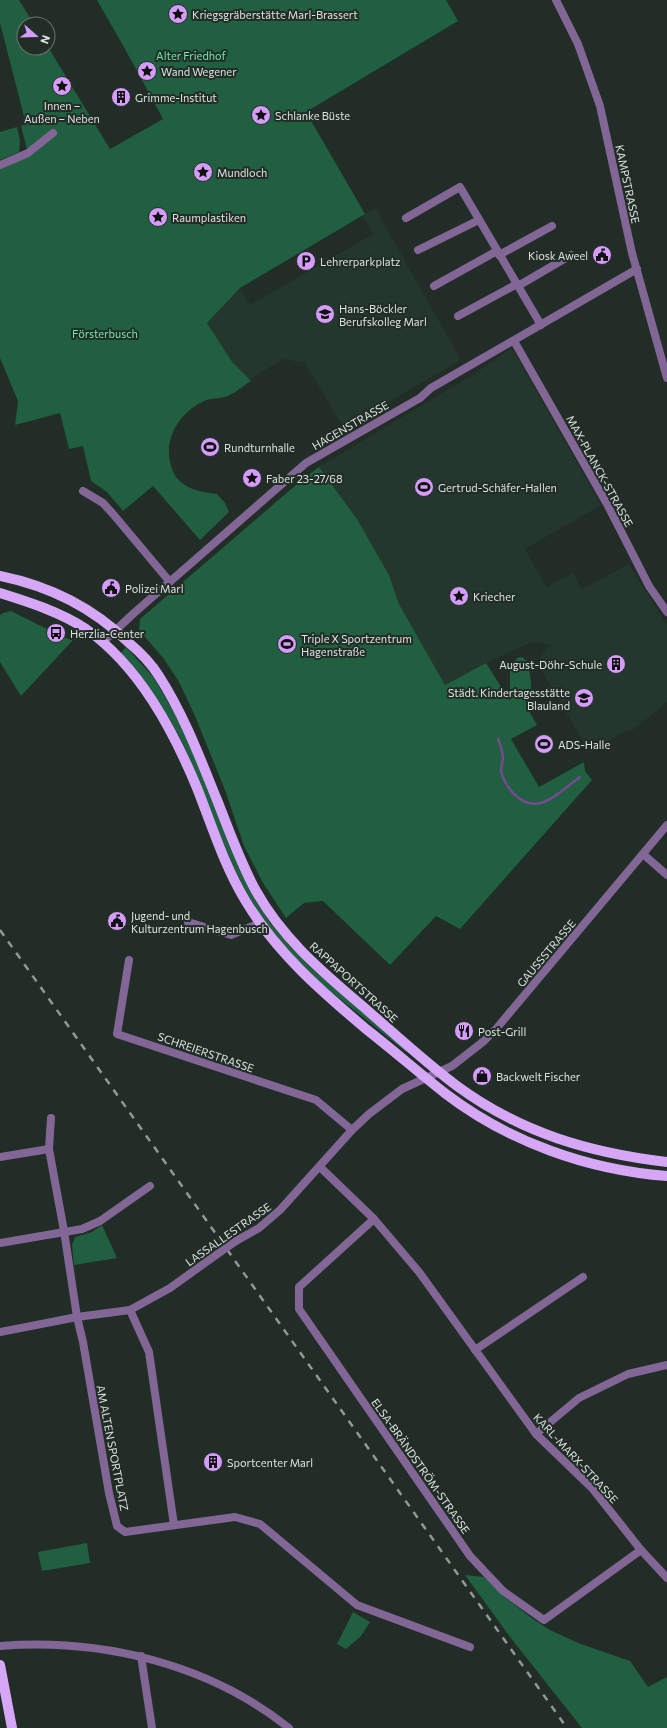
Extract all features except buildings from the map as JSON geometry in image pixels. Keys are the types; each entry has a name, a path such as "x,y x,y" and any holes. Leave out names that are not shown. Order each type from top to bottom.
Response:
{"main road":[{"name":"RAPPAPORTSTRASSE","path":"0,576 22,581 58,594 98,617 146,658 159,676 177,707 200,758 235,847 256,890 280,928 310,961 458,1087 509,1118 542,1133 581,1147 627,1157 667,1162"},
{"path":"0,593 34,604 69,619 103,642 139,681 173,735 194,781 233,876 260,924 278,947 323,993 446,1094 478,1116 508,1133 576,1160 611,1168 667,1176"},
{"path":"0,1665 12,1728"}],"street":[{"name":"KAMPSTRASSE","path":"556,0 578,44 600,106 630,246 667,378"},
{"path":"0,165 28,153 53,133"},
{"path":"406,218 460,188 541,325"},
{"path":"418,250 479,220"},
{"path":"434,286 552,226"},
{"path":"458,316 571,255"},
{"name":"HAGENSTRASSE","path":"103,642 306,463 420,398 431,388 637,269"},
{"name":"MAX-PLANCK-STRASSE","path":"514,341 607,504 649,586 667,612"},
{"path":"83,491 103,503 170,582"},
{"name":"GAUSSSTRASSE","path":"426,1077 452,1066 484,1041 496,1029 667,825"},
{"path":"643,854 667,875"},
{"path":"188,922 231,935 260,924"},
{"name":"SCHREIERSTRASSE","path":"129,960 116,1034 316,1100 352,1130"},
{"name":"LASSALLESTRASSE","path":"0,1332 77,1317 130,1310 170,1288 236,1241 259,1228 280,1210 352,1130 369,1114 402,1089 426,1077"},
{"name":"AM ALTEN SPORTPLATZ","path":"50,1118 49,1149 64,1231 77,1317 83,1342 109,1493 117,1526 126,1532 235,1516 260,1524 357,1605 470,1647"},
{"path":"0,1157 49,1149"},
{"name":"KARL-MARX-STRASSE","path":"320,1167 374,1219 419,1272 536,1434 592,1488 642,1550 667,1578"},
{"path":"0,1243 64,1231 82,1230 100,1221 150,1186"},
{"name":"ELSA-BRÄNDSTRÖM-STRASSE","path":"374,1219 299,1287 299,1309 470,1556 503,1591 544,1620 642,1550"},
{"path":"475,1350 582,1277"},
{"path":"130,1310 149,1352 174,1525"},
{"path":"536,1434 579,1398 628,1374 667,1365"},
{"path":"0,1646 23,1644 79,1645 141,1656 195,1674 246,1699 289,1728"},
{"path":"141,1656 152,1728"}],"shaded area":[{"name":"Hans-Böckler Berufskolleg Marl","path":"375,208 461,360 344,428 305,363 283,359 246,382 207,323 240,288 250,305 373,234 362,216"},
{"path":"512,348 601,505 525,549 546,587 573,573 582,589 629,564 667,625 667,702 634,729 621,733 590,753 537,663 547,647 555,646 538,642 530,643 486,663 445,685 399,604 389,575 357,519 319,467 474,374"}],"green space":[{"path":"0,0 19,0 29,16 16,16 16,56 53,56 110,149 163,119 97,0 446,0 458,21 306,112 365,214 240,288 207,323 233,363 251,381 228,396 206,400 195,406 180,420 174,429 171,438 169,459 172,469 179,481 190,488 217,494 225,503 229,512 200,540 153,486 123,511 107,492 91,481 83,446 69,449 60,413 15,425 18,401 0,358 0,165 28,153 21,126 26,124 0,23"},
{"path":"17,127 20,141 19,152 0,160 0,132"},
{"name":"Triple X Sportzentrum Hagenstraße","path":"319,467 357,519 389,575 399,604 445,685 486,663 510,701 510,671 517,658 522,657 528,662 531,682 530,713 537,725 511,739 539,787 584,762 585,771 592,780 460,929 436,916 390,965 323,901 304,903 286,918 263,883 244,846 225,790 195,716 179,682 164,659 139,630 140,619 304,478"},
{"path":"11,611 55,633 55,635 73,640 21,696 0,662 0,615"},
{"path":"126,647 154,678 180,723 253,896 270,923 309,966 407,1050 406,1052 343,1001 303,966 268,926 253,903 233,866 179,735 156,698 121,653"},
{"path":"102,1225 117,1258 74,1265 72,1245 75,1237 92,1232"},
{"path":"87,1543 90,1563 42,1571 38,1552"},
{"path":"465,1575 484,1577 503,1596 550,1630 578,1643 630,1661 648,1687 667,1677 667,1728 582,1728 510,1637"},
{"path":"353,1612 370,1622 361,1636 346,1649 337,1644"}],"waterway":[{"path":"498,739 503,755 501,770 503,776 512,792 523,801 531,804 548,800 580,777"}],"railway":[{"path":"0,930 567,1728"}],"place":[{"name":"Kriegsgräberstätte Marl-Brassert","path":"178,14"},
{"name":"Wand Wegener","path":"147,71"},
{"name":"Innen – Außen – Neben","path":"62,86"},
{"name":"Grimme-Institut","path":"121,97"},
{"name":"Schlanke Büste","path":"261,115"},
{"name":"Mundloch","path":"203,172"},
{"name":"Raumplastiken","path":"158,217"},
{"name":"Kiosk Aweel","path":"602,255"},
{"name":"Lehrerparkplatz","path":"306,261"},
{"name":"Hans-Böckler Berufskolleg Marl","path":"325,314"},
{"name":"Rundturnhalle","path":"210,447"},
{"name":"Faber 23-27/68","path":"252,478"},
{"name":"Gertrud-Schäfer-Hallen","path":"424,487"},
{"name":"Polizei Marl","path":"111,588"},
{"name":"Kriecher","path":"459,596"},
{"name":"Herzlia-Center","path":"56,633"},
{"name":"Triple X Sportzentrum Hagenstraße","path":"287,644"},
{"name":"August-Döhr-Schule","path":"616,664"},
{"name":"Städt. Kindertagesstätte Blauland","path":"584,698"},
{"name":"ADS-Halle","path":"544,744"},
{"name":"Jugend- und Kulturzentrum Hagenbusch","path":"117,921"},
{"name":"Post-Grill","path":"464,1031"},
{"name":"Backwelt Fischer","path":"482,1076"},
{"name":"Sportcenter Marl","path":"213,1462"}],"park label":[{"name":"Alter Friedhof","path":"191,55"},
{"name":"Försterbusch","path":"105,333"}]}
